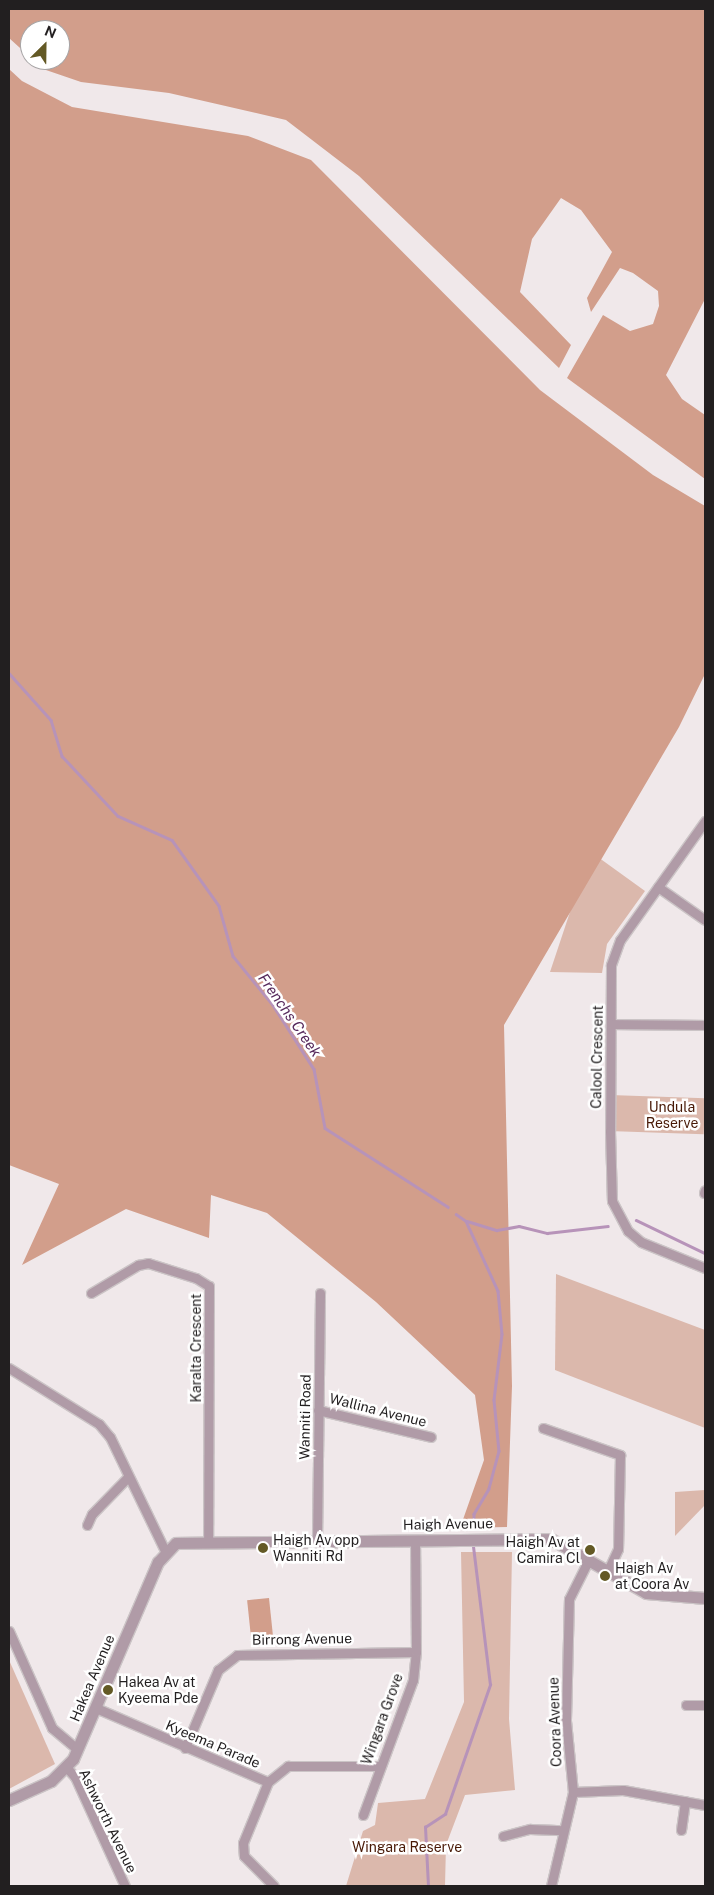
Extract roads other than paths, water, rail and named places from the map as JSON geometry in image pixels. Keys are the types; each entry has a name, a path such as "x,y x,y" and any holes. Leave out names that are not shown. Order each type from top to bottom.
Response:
{"street":[{"name":"Calool Crescent","path":"705,821 620,940 614,956 610,1184 618,1216 641,1242 705,1268"},
{"path":"658,887 705,920"},
{"path":"612,1024 705,1025"},
{"name":"Karalta Crescent","path":"91,1293 138,1265 148,1263 196,1278 209,1286 208,1542"},
{"name":"Wanniti Road","path":"317,1541 320,1293"},
{"path":"9,1368 99,1424 110,1437 128,1478 165,1551"},
{"name":"Wallina Avenue","path":"318,1410 431,1437"},
{"path":"543,1428 620,1455 618,1549 608,1570"},
{"path":"87,1525 92,1514 128,1478"},
{"name":"Haigh Avenue","path":"165,1551 176,1543 208,1542 550,1539 650,1594 705,1598"},
{"name":"Wingara Grove","path":"363,1815 379,1766 412,1680 416,1652 415,1540"},
{"name":"Hakea Avenue","path":"9,1800 51,1781 67,1768 96,1708 165,1551"},
{"name":"Coora Avenue","path":"551,1886 573,1792 566,1720 569,1599 589,1559"},
{"path":"9,1631 52,1728 77,1749"},
{"name":"Birrong Avenue","path":"185,1748 218,1670 237,1655 416,1652"},
{"path":"686,1705 705,1705"},
{"name":"Kyeema Parade","path":"96,1708 185,1748 268,1782 288,1766 379,1766"},
{"name":"Ashworth Avenue","path":"67,1768 74,1777 125,1886"},
{"path":"268,1782 243,1843 244,1856 274,1886"},
{"path":"573,1792 623,1790 705,1804"},
{"path":"681,1830 685,1801"},
{"path":"503,1836 530,1829 563,1830"}],"waterway":[{"name":"Frenchs Creek","path":"9,673 51,720 62,756 118,816 172,840 219,906 233,956 273,1005 314,1069 325,1128 448,1207"},
{"name":"Frenchs Creek","path":"456,1214 466,1221 498,1291 502,1334 494,1400 499,1451 489,1489 474,1514 474,1526"},
{"path":"636,1220 705,1253"},
{"path":"467,1221 497,1230 519,1226 547,1233 608,1226"},
{"path":"428,1886 425,1827 445,1814 490,1685 473,1547"}],"place":[{"name":"Haigh Av opp Wanniti Rd","path":"263,1548"},
{"name":"Haigh Av at Camira Cl","path":"590,1550"},
{"name":"Haigh Av at Coora Av","path":"605,1576"},
{"name":"Hakea Av at Kyeema Pde","path":"108,1690"}],"park label":[{"name":"Undula Reserve","path":"672,1116"},
{"name":"Wingara Reserve","path":"407,1847"}]}
